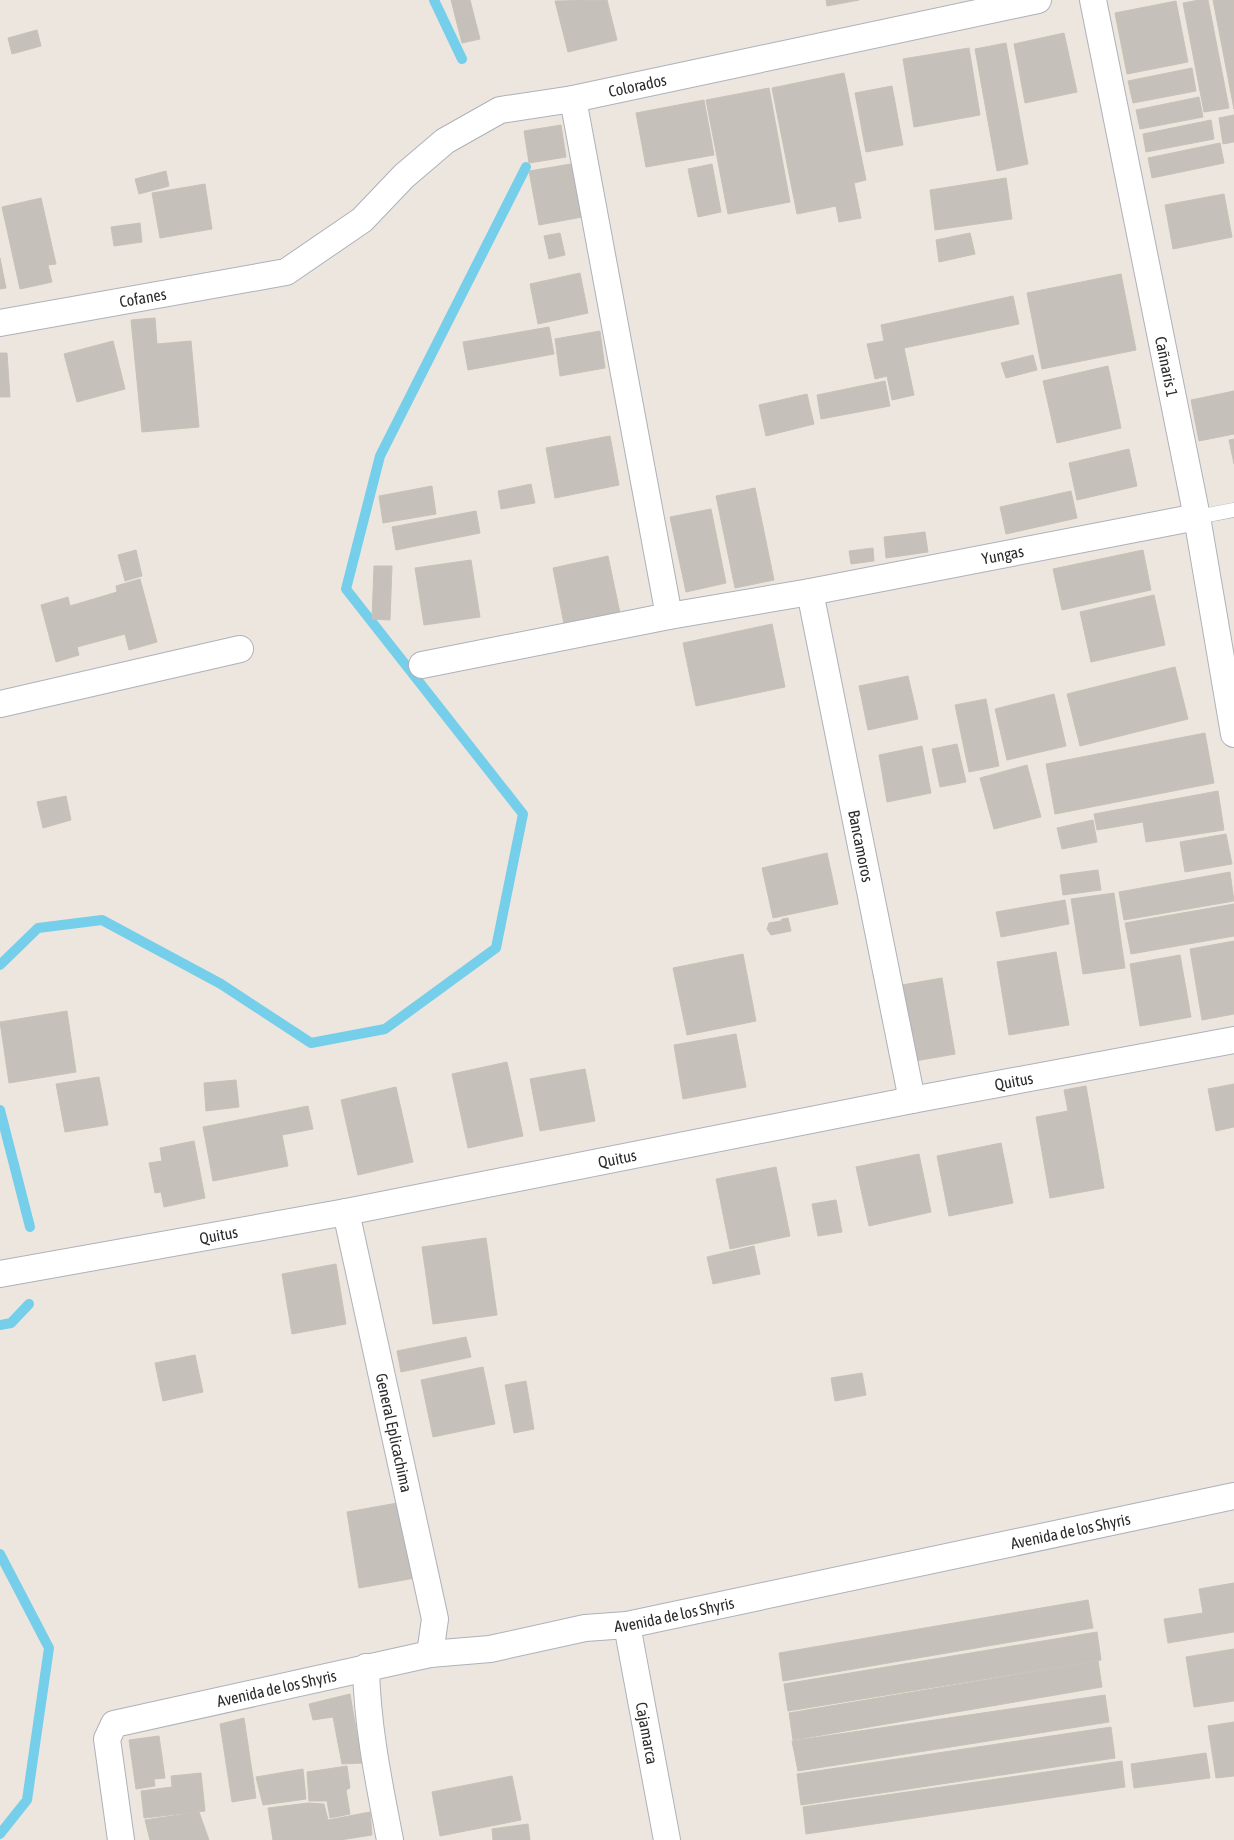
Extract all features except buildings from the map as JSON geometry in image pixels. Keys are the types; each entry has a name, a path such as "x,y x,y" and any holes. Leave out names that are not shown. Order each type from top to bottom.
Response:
{"street":[{"name":"Colorados","path":"286,272 362,220 404,176 445,141 500,110 573,99 1038,0"},
{"name":"Cañnaris 1","path":"1093,0 1197,517 1234,734"},
{"path":"573,99 668,616"},
{"name":"Cofanes","path":"0,323 286,272"},
{"name":"Yungas","path":"422,665 668,616 810,592 1197,517"},
{"name":"Bancamoros","path":"810,592 912,1100"},
{"path":"0,704 240,649"},
{"name":"Quitus","path":"0,1274 346,1212 912,1100 1234,1040"},
{"name":"General Eplicachima","path":"346,1212 435,1619 430,1654"},
{"name":"Avenida de los Shyris","path":"121,1840 107,1739 114,1724 366,1667 430,1654 490,1648 585,1628 628,1625 1234,1496"},
{"name":"Cajamarca","path":"628,1625 667,1840"},
{"path":"366,1667 373,1753 390,1840"}],"lane":[{"path":"1197,517 1234,510"}],"waterway":[{"path":"434,0 462,59"},
{"path":"0,965 38,928 102,920 221,984 311,1043 385,1029 496,948 523,814 346,589 380,456 526,167"},
{"path":"0,1110 30,1227"},
{"path":"0,1325 11,1323 29,1304"},
{"path":"0,1554 49,1648 27,1800 0,1834"}]}
